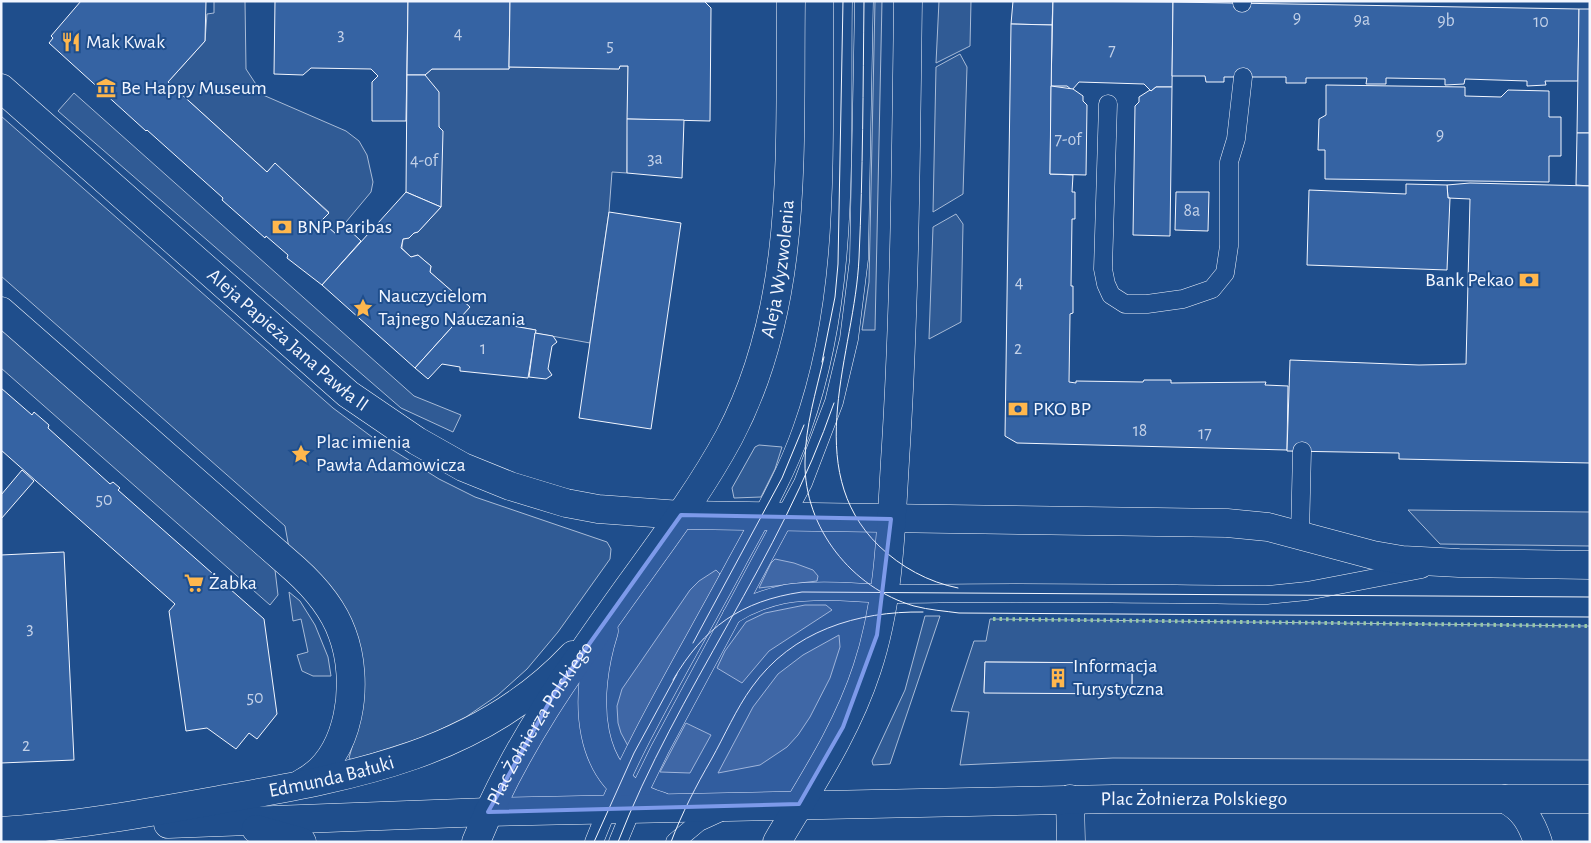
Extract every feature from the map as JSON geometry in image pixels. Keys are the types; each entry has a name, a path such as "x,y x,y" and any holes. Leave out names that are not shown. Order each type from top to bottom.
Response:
{"street":[{"name":"Aleja Wyzwolenia","path":"681,515 724,445 744,404 767,337 777,296 787,226 792,1"},
{"path":"777,842 823,766 857,698 877,635 884,594 891,519 902,305 908,1"},
{"name":"Aleja Papieża Jana Pawła II","path":"1,88 348,394 396,429 463,467 535,494 566,503 598,509 681,515"},
{"path":"1,311 296,569 321,596 337,621 346,645 351,675 348,710 343,731 333,753 319,772 306,781 289,787"},
{"path":"681,515 773,518 1227,523 1268,527 1388,558 1459,563 1590,564"},
{"name":"Plac Żołnierza Polskiego","path":"488,812 511,765 545,708 681,515"},
{"name":"Plac Żołnierza Polskiego","path":"612,611 598,650 593,682 592,716 595,735 603,758 624,799"},
{"name":"Edmunda Bałuki","path":"1,832 138,814 289,787 389,763 465,735 487,724 543,684 590,637 612,611"},
{"name":"Plac Żołnierza Polskiego","path":"488,812 624,799 671,808 1070,799 1590,799"},
{"path":"1070,799 1071,842"},
{"path":"1505,799 1525,814 1532,825 1538,842"},
{"path":"476,842 488,812"},
{"name":"Edmunda Bałuki","path":"1,832 204,822 488,812"},
{"name":"Edmunda Bałuki","path":"204,822 255,829 302,842"}],"lane":[{"path":"594,842 624,799 733,614 773,518 791,458 810,407 825,350 835,297 839,235 843,1"},
{"path":"618,842 624,799 673,680 773,518 812,464 830,413 845,360 855,308 860,237 864,1"},
{"path":"1108,104 1103,269 1106,284 1112,295 1125,304 1147,304 1183,299 1212,289 1225,273 1229,246 1229,162 1236,139 1243,77"},
{"path":"1300,535 1302,451"},
{"path":"673,680 700,642 733,614 762,600 788,594 828,592 884,594 1282,594 1307,592 1459,563"},
{"path":"675,842 699,822 718,812 750,806"}],"highlighted area":[{"path":"681,515 891,519 877,635 843,727 799,804 488,812 555,692"}],"shaded area":[{"path":"214,1 245,1 246,69 263,95 346,131 359,141 367,155 373,182 371,192 336,234 321,221 329,212 275,164 267,172 168,82 205,41 207,14 214,13"},
{"path":"875,1 882,1 875,330 862,330 869,282"},
{"path":"939,1 971,1 970,46 936,63"},
{"path":"960,54 967,67 963,194 933,212 936,67"},
{"path":"620,66 628,66 627,173 612,172 609,212 590,343 535,333 536,330 461,317 470,307 430,272 431,266 418,255 411,257 402,248 403,239 409,238 418,232 441,207 439,127 425,75 432,69 509,69 509,67 619,69"},
{"path":"74,93 414,396 461,415 453,432 401,408 58,111"},
{"name":"Plac imienia Pawła Adamowicza","path":"1,116 333,408 372,437 439,479 475,497 607,542 611,549 610,559 558,632 527,669 498,695 466,717 427,736 352,760 349,758 362,700 289,548 285,526 1,276"},
{"path":"956,214 963,224 961,322 929,339 933,227"},
{"path":"1,329 275,570 278,595 270,605 1,368"},
{"path":"759,445 782,447 775,469 761,497 734,498 732,488 755,447"},
{"path":"1408,510 1590,512 1590,546 1440,544"},
{"path":"775,559 813,570 818,576 817,581 759,588 771,563"},
{"path":"716,570 720,574 718,579 628,746 618,723 617,706 622,689 690,590 699,581"},
{"path":"289,592 300,601 315,625 328,657 331,676 313,676 302,671 297,655 308,652 301,619 293,621"},
{"path":"805,605 826,605 832,610 769,651 742,683 717,668 725,651 746,622 765,613"},
{"path":"925,616 940,616 890,764 873,765 872,761 905,690"},
{"path":"990,619 1590,626 1590,760 1113,758 960,765 969,712 951,711 974,641 986,641","holes":["985,662 1132,663 1132,693 984,692"]},
{"path":"839,635 840,647 830,678 810,717 798,735 787,747 760,765 718,773 753,707 778,674 803,655"},
{"path":"686,723 711,735 690,773 660,772"}],"building":[{"path":"81,1 206,1 205,41 168,82 267,172 275,163 329,213 321,221 336,234 344,225 361,241 322,285 287,258 288,255 266,236 265,238 222,200 223,198 49,43 53,38 51,36"},
{"path":"275,1 408,1 406,121 372,121 372,82 378,76 371,69 311,68 303,75 274,74"},
{"path":"408,1 510,1 509,69 432,69 425,75 407,75"},
{"path":"510,1 704,1 711,8 710,121 627,119 628,66 620,66 619,69 509,67"},
{"path":"1013,1 1053,1 1052,25 1011,24"},
{"path":"1053,1 1173,2 1172,87 1156,87 1151,91 1144,84 1079,82 1072,90 1067,86 1051,86"},
{"path":"1173,2 1579,9 1578,81 1545,81 1546,85 1527,86 1527,81 1465,79 1464,84 1445,85 1445,79 1386,78 1386,84 1366,84 1367,78 1306,78 1306,83 1286,83 1286,77 1224,77 1224,82 1206,82 1205,76 1172,76"},
{"path":"1579,9 1590,9 1590,133 1577,133"},
{"path":"1011,24 1052,25 1050,174 1073,175 1072,192 1075,192 1075,219 1072,219 1071,286 1073,286 1073,313 1070,314 1069,382 1171,380 1171,383 1266,382 1265,385 1288,386 1287,450 1017,443 1005,436"},
{"path":"407,75 425,75 439,92 439,127 443,131 441,207 406,192"},
{"path":"1326,85 1465,87 1465,96 1501,97 1508,90 1549,91 1549,117 1561,117 1561,156 1549,156 1549,182 1325,179 1325,150 1318,150 1319,119 1326,115"},
{"path":"1051,86 1073,89 1083,96 1083,101 1087,105 1086,175 1050,174"},
{"path":"1156,87 1172,87 1170,236 1133,235 1135,106 1139,102 1139,97 1150,90"},
{"path":"627,119 684,120 682,178 627,173"},
{"path":"1577,133 1590,133 1590,186 1576,185"},
{"name":"Bank Pekao","path":"1470,183 1590,186 1590,463 1399,459 1399,453 1287,451 1290,360 1419,365 1466,364 1470,199 1448,198 1447,185"},
{"path":"1406,184 1447,185 1448,198 1450,198 1447,270 1307,265 1309,190 1406,194"},
{"path":"406,192 441,207 418,232 409,238 403,239 401,248 411,257 418,255 431,266 430,272 470,307 415,368 322,285"},
{"path":"1176,192 1209,192 1208,231 1175,230"},
{"path":"609,212 681,223 651,429 579,418"},
{"path":"461,317 536,330 528,378 460,371 460,367 442,364 428,379 415,368"},
{"path":"535,333 553,336 557,342 552,346 548,369 552,375 546,379 529,377"},
{"path":"1,388 32,415 34,412 49,425 48,428 110,484 113,482 120,488 118,490 264,619 277,714 257,739 249,733 236,749 207,728 186,731 169,611 175,604 1,450"},
{"path":"22,470 34,481 1,519 1,495"},
{"path":"64,552 74,760 1,763 1,555"},
{"name":"Informacja Turystyczna","path":"985,662 1132,663 1132,694 984,693"}],"tram line":[{"path":"822,362 835,297 838,264 843,1"},
{"path":"864,1 859,258 842,370 836,445 842,481 855,515 879,546 896,561 915,573 936,582 958,588"},
{"path":"824,357 805,449 807,486 813,510 823,532 836,552 852,570 871,585 891,597 914,606 959,613 1590,617"},
{"path":"618,842 642,786 669,731 786,516 812,460 834,403"},
{"path":"693,643 782,478 804,425"},
{"path":"673,680 698,645 711,631 726,620 760,602 802,592 1590,597"},
{"path":"671,842 690,800 746,695 768,668 806,638 828,628 874,615 923,612"},
{"path":"594,842 634,753 677,674"}],"hedge":[{"path":"993,619 1590,626"}],"place":[{"name":"Mak Kwak","path":"71,42"},
{"name":"Be Happy Museum","path":"106,88"},
{"name":"BNP Paribas","path":"282,227"},
{"name":"Bank Pekao","path":"1529,280"},
{"name":"Nauczycielom Tajnego Nauczania","path":"363,308"},
{"name":"PKO BP","path":"1018,409"},
{"name":"Plac imienia Pawła Adamowicza","path":"301,454"},
{"name":"Żabka","path":"194,583"},
{"name":"Informacja Turystyczna","path":"1058,678"}]}
